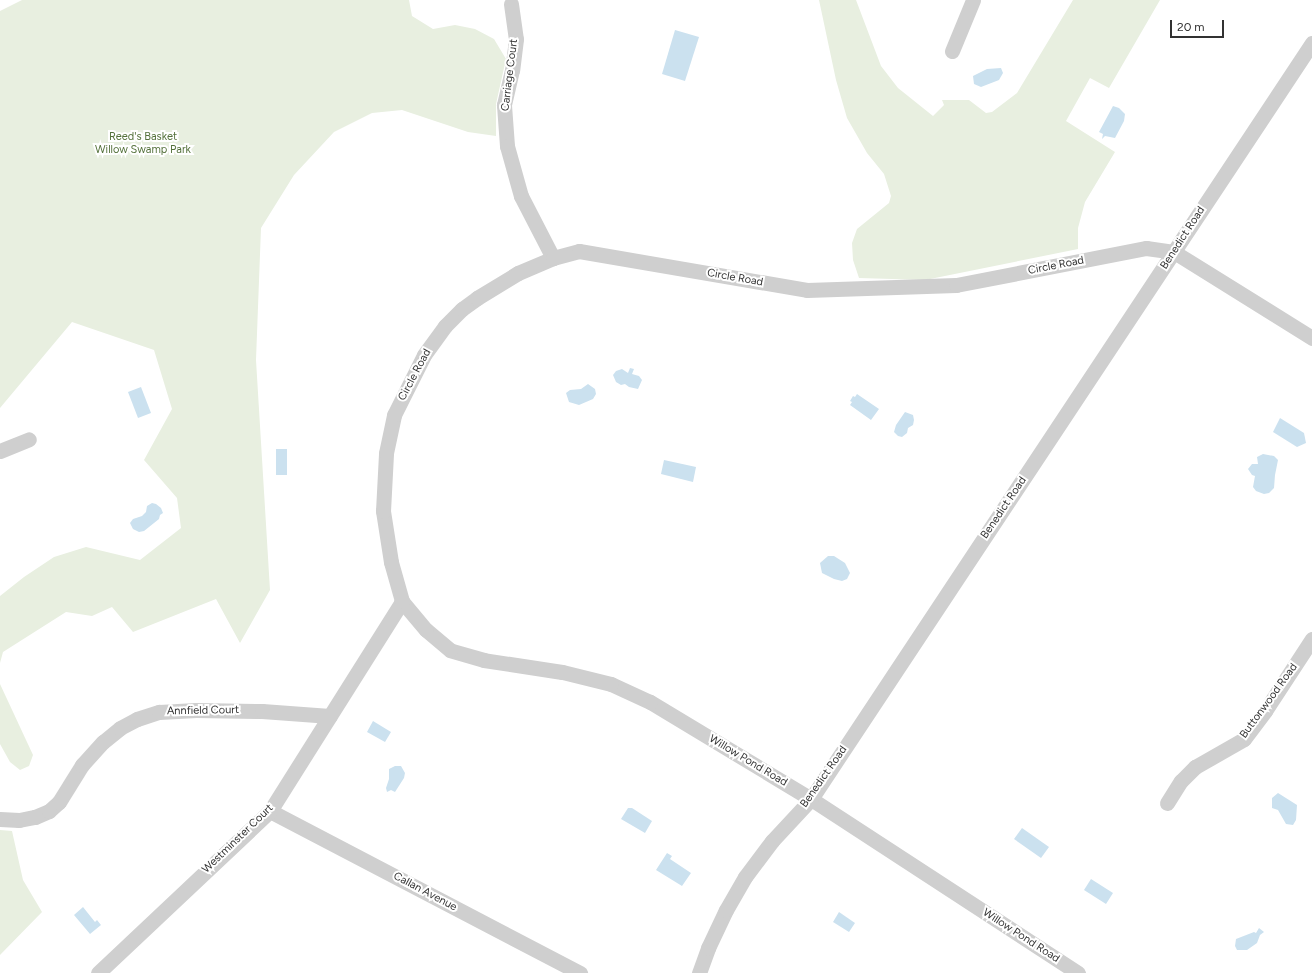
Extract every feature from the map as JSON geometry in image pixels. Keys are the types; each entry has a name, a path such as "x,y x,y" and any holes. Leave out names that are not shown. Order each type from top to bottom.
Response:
{"street":[{"path":"952,51 973,0"},
{"name":"Carriage Court","path":"511,4 516,39 512,70 504,106 508,146 521,196 553,258"},
{"name":"Benedict Road","path":"699,973 708,948 726,910 746,877 772,841 811,799 1312,42"},
{"name":"Circle Road","path":"402,601 391,562 384,511 386,453 394,415 424,355 445,326 477,298 518,273 553,258 579,251 807,290 956,286 1146,248 1174,252 1312,338"},
{"path":"0,451 29,438"},
{"name":"Willow Pond Road","path":"402,601 426,630 450,650 484,660 562,672 611,684 650,702 811,799 1078,973"},
{"name":"Westminster Court","path":"98,973 270,811 402,601"},
{"name":"Buttonwood Road","path":"1167,802 1181,781 1195,767 1244,739 1265,711 1312,639"},
{"name":"Annfield Court","path":"0,819 19,820 35,817 49,811 59,802 82,765 103,742 120,728 159,712 196,710 255,711 330,716"},
{"name":"Callan Avenue","path":"270,811 580,973"}],"green space":[{"name":"Reed's Basket Willow Swamp Park","path":"22,0 409,0 412,16 433,29 455,25 475,29 494,39 506,59 496,104 496,136 468,132 402,110 372,113 334,132 294,175 261,228 256,360 270,590 240,643 216,599 133,632 112,607 92,616 66,612 3,652 0,663 0,596 24,577 54,557 86,547 140,560 181,528 177,498 144,460 172,409 154,350 72,322 0,408 0,11"},
{"path":"819,0 856,0 881,66 898,88 933,116 944,105 942,100 969,100 986,113 992,112 1017,93 1073,0 1160,0 1109,88 1090,78 1066,121 1115,152 1085,202 1078,228 1078,249 925,280 859,278 853,260 852,243 857,229 889,203 891,196 884,174 867,153 847,118 836,80"},
{"path":"0,684 33,755 29,766 20,770 10,762 0,744"},
{"path":"0,830 12,831 23,880 42,912 0,955"}],"water":[{"path":"675,30 699,37 685,81 662,74"},
{"path":"1001,68 1003,73 999,80 981,87 974,84 973,76 987,69"},
{"path":"1113,106 1119,108 1125,114 1124,121 1115,138 1105,136 1102,139 1103,134 1099,132"},
{"path":"630,368 634,369 632,374 639,376 642,380 638,389 629,387 625,384 621,385 616,382 613,375 616,371 622,369 628,373"},
{"path":"588,384 595,389 596,394 593,399 579,405 569,402 566,393 570,390 581,389"},
{"path":"141,387 151,413 138,418 128,392"},
{"path":"857,394 879,409 871,420 850,405 852,402 850,401 853,396 855,397"},
{"path":"905,412 913,415 914,420 913,425 908,428 907,433 902,437 898,436 894,432 896,425"},
{"path":"1280,418 1304,433 1306,443 1297,447 1273,432"},
{"path":"276,449 287,449 287,475 276,475"},
{"path":"1263,454 1274,456 1278,460 1274,488 1269,493 1264,494 1256,491 1253,487 1255,476 1252,475 1248,469 1252,464 1258,464 1257,457"},
{"path":"664,460 696,467 693,482 661,474"},
{"path":"152,503 161,508 163,513 160,515 159,519 144,531 139,532 133,529 130,523 133,519 142,516 146,512 147,506"},
{"path":"828,556 834,556 845,563 850,573 847,579 842,581 822,573 820,563"},
{"path":"373,721 391,732 385,742 367,732"},
{"path":"395,766 401,766 405,773 404,778 395,792 391,790 387,792 386,788 389,779 389,769"},
{"path":"1278,793 1297,805 1296,820 1293,825 1286,824 1278,810 1272,808 1272,798"},
{"path":"628,808 632,808 652,821 645,833 621,819"},
{"path":"1022,828 1049,847 1041,858 1014,839"},
{"path":"667,853 672,856 670,859 691,873 682,886 656,870"},
{"path":"1091,879 1113,893 1106,904 1084,890"},
{"path":"83,907 95,922 97,920 101,925 90,934 74,915"},
{"path":"839,912 855,923 849,932 833,922"},
{"path":"1259,928 1264,932 1260,935 1257,943 1247,950 1237,950 1235,946 1236,939 1254,932 1256,933"}]}
